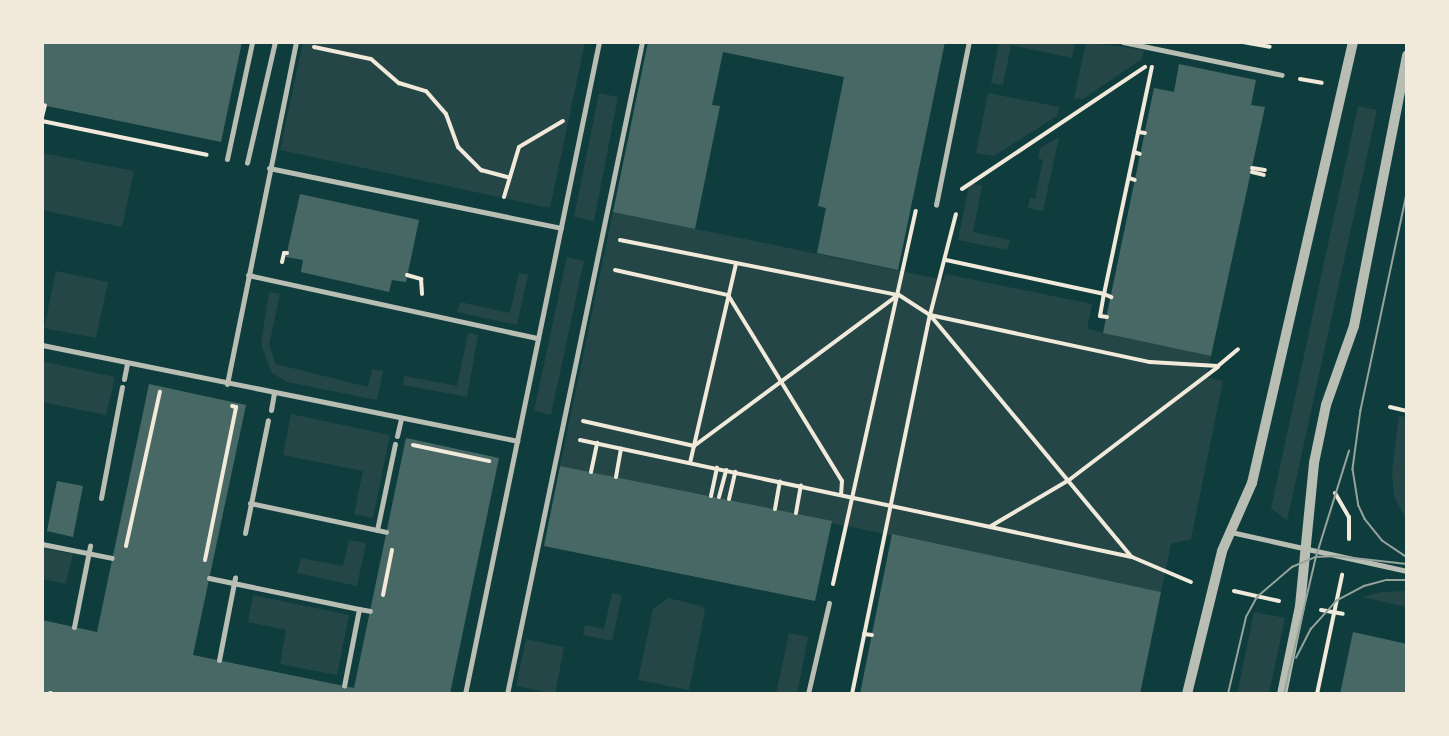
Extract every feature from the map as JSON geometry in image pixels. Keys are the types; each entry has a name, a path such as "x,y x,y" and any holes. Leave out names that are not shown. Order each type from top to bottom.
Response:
{"street":[{"path":"227,159 252,42"},
{"path":"465,694 599,42"},
{"path":"507,694 642,42"},
{"path":"1123,42 1282,75"},
{"path":"1187,694 1212,586 1229,532 1252,483 1353,42"},
{"path":"227,384 296,43"},
{"path":"1282,694 1300,606 1308,500 1323,417 1354,326 1407,54"},
{"path":"269,168 561,228"},
{"path":"248,275 538,338"},
{"path":"42,345 517,441"},
{"path":"124,379 127,363"},
{"path":"101,498 122,387"},
{"path":"271,410 274,393"},
{"path":"397,436 401,418"},
{"path":"244,533 268,420"},
{"path":"377,530 395,444"},
{"path":"250,503 386,532"},
{"path":"42,544 112,558"},
{"path":"74,627 90,546"},
{"path":"209,578 235,581 370,611"},
{"path":"219,660 235,581"},
{"path":"344,686 360,609"}],"lane":[{"path":"247,163 274,42"},
{"path":"936,205 969,42"},
{"path":"1229,532 1407,571"},
{"path":"808,694 829,603"}],"path":[{"path":"1243,42 1270,47"},
{"path":"296,43 371,59 399,83 426,92 446,114 458,147 481,170 508,177"},
{"path":"959,198 962,188 1153,62 1100,316 1107,317"},
{"path":"45,105 42,119 227,159"},
{"path":"507,182 519,147 550,126 585,113"},
{"path":"1138,132 1145,133"},
{"path":"1134,152 1140,154"},
{"path":"1252,170 1265,172"},
{"path":"1129,178 1135,180"},
{"path":"852,694 930,315 946,260 957,208"},
{"path":"603,236 899,295 930,315 1132,557"},
{"path":"946,260 1111,297"},
{"path":"690,463 736,263"},
{"path":"596,266 728,295 842,481 841,494"},
{"path":"407,275 421,279"},
{"path":"565,417 694,446 899,295"},
{"path":"829,603 855,497 899,295"},
{"path":"930,315 1150,362 1218,366"},
{"path":"990,527 1069,480 1238,349"},
{"path":"112,558 123,560 157,391 169,393"},
{"path":"209,578 201,576 236,407 225,405"},
{"path":"1390,407 1407,411"},
{"path":"561,436 801,485 1132,557 1185,581 1343,614"},
{"path":"591,472 597,443"},
{"path":"411,457 413,445 489,461"},
{"path":"616,477 621,448"},
{"path":"711,496 717,468"},
{"path":"719,497 726,470"},
{"path":"729,499 735,472"},
{"path":"775,509 780,481"},
{"path":"796,513 801,485"},
{"path":"370,611 379,613 393,546"},
{"path":"1317,694 1333,612"},
{"path":"864,634 872,635"}],"shaded area":[{"path":"303,42 585,42 550,208 280,150"},
{"path":"999,42 1075,42 1072,58 1011,45 1003,85 991,83"},
{"path":"1086,42 1144,50 1142,59 1083,99 1074,98"},
{"path":"599,93 618,97 594,221 574,217"},
{"path":"988,93 1059,107 1057,116 994,156 976,153"},
{"path":"1358,106 1377,110 1287,521 1271,508"},
{"path":"1059,137 1043,211 1028,208 1030,198 1035,199 1043,160 1038,158 1040,148"},
{"path":"42,153 134,171 122,227 42,210"},
{"path":"973,184 982,186 973,232 1010,240 1007,250 958,240 969,186"},
{"path":"613,212 944,280 945,274 1092,304 1087,329 1211,356 1206,377 1223,381 1191,539 1171,544 1161,592 560,466"},
{"path":"567,257 584,261 551,415 534,411"},
{"path":"56,271 108,282 96,338 44,328"},
{"path":"519,273 528,275 517,325 457,312 460,302 510,313"},
{"path":"269,292 280,294 269,345 276,364 368,387 372,369 383,371 377,400 287,382 272,373 261,344"},
{"path":"468,333 478,335 467,397 403,385 404,376 457,386"},
{"path":"42,361 115,377 106,415 42,402"},
{"path":"291,414 390,435 373,518 354,514 363,471 283,455"},
{"path":"1399,416 1407,417 1407,521 1394,496 1392,473"},
{"path":"349,540 366,543 357,586 297,573 301,558 343,566"},
{"path":"42,548 73,554 66,584 42,579"},
{"path":"1407,591 1407,607 1362,597 1382,592"},
{"path":"612,593 622,595 612,641 583,635 585,625 604,629"},
{"path":"253,595 349,615 337,675 280,664 286,630 248,622"},
{"path":"668,598 702,606 705,611 689,690 638,680 653,609"},
{"path":"1254,612 1285,618 1269,694 1237,694"},
{"path":"789,633 808,637 797,694 776,694"},
{"path":"526,639 564,647 555,694 516,686"}],"building":[{"path":"42,42 242,42 221,142 42,105"},
{"path":"648,42 945,42 898,270 817,253 826,208 818,206 844,77 723,52 712,105 720,106 695,229 613,212"},
{"path":"1179,64 1256,80 1251,105 1265,107 1211,356 1103,333 1154,88 1174,92"},
{"path":"300,194 419,220 406,282 392,280 389,292 301,272 303,260 286,257"},
{"path":"149,384 246,405 193,655 354,688 406,438 499,458 450,694 42,694 42,620 97,632"},
{"path":"560,466 832,521 815,601 544,546"},
{"path":"57,481 83,486 73,537 47,531"},
{"path":"892,534 1161,592 1140,694 860,694"},
{"path":"1353,632 1407,644 1407,694 1340,694"}],"tram line":[{"path":"1407,194 1361,410 1353,469 1359,506 1365,519 1383,541 1407,557"},
{"path":"1284,694 1316,557 1349,451"},
{"path":"1228,694 1246,617 1257,597 1292,567 1316,557 1336,556 1407,564"},
{"path":"1296,658 1311,629 1336,601 1364,586 1387,580 1407,580"}]}
